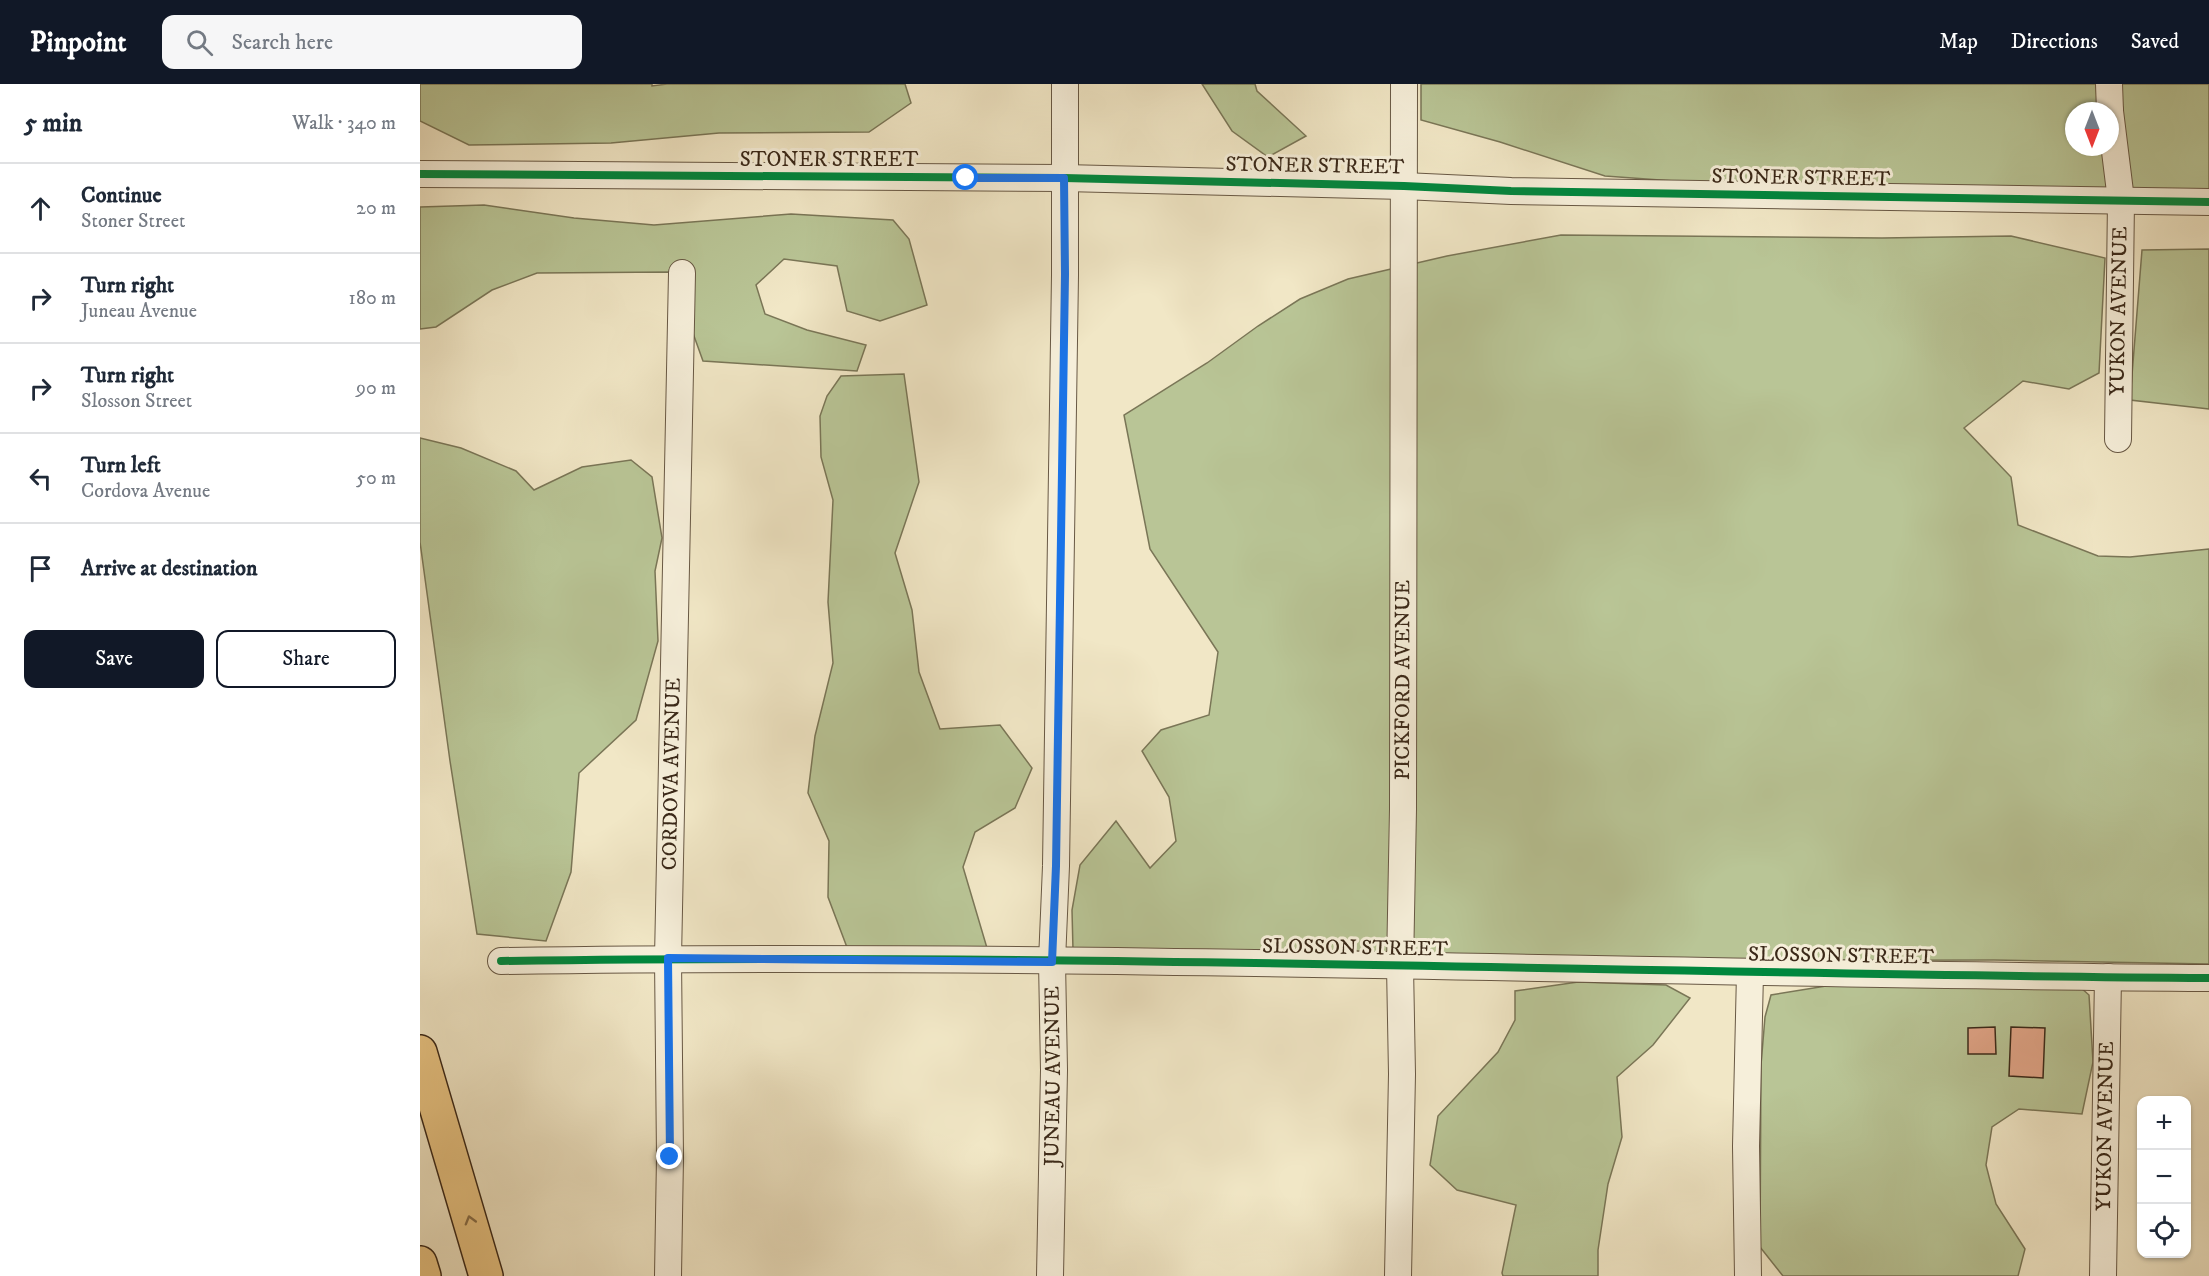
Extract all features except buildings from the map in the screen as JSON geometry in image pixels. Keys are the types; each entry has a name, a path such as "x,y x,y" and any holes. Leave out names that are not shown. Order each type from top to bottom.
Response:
{"highway":[{"path":"420,1052 486,1276"},
{"path":"420,1263 424,1276"}],"street":[{"name":"JUNEAU AVENUE","path":"1050,1276 1054,1070 1052,962 1056,866 1065,84"},
{"name":"PICKFORD AVENUE","path":"1398,1276 1404,761 1406,313 1404,84"},
{"name":"YUKON AVENUE","path":"2109,84 2110,102"},
{"name":"YUKON AVENUE","path":"2116,156 2121,200 2118,439"},
{"name":"STONER STREET","path":"426,174 1064,178 1523,191 2209,202"},
{"name":"CORDOVA AVENUE","path":"668,1276 670,1157 668,958 682,273"},
{"name":"SLOSSON STREET","path":"501,960 668,958 1052,962 2209,978"},
{"path":"1748,1276 1746,1146 1750,973"},
{"name":"YUKON AVENUE","path":"2103,1276 2108,977"}],"green space":[{"path":"420,84 652,84 652,86 667,84 905,84 911,103 869,132 719,133 611,143 469,145 420,121"},
{"path":"1202,84 1255,84 1257,91 1306,136 1268,157 1232,131"},
{"path":"1421,84 2209,84 2209,191 1729,185 1605,176 1500,142 1421,120"},
{"path":"484,205 574,218 654,225 791,214 893,220 909,239 927,305 880,321 847,311 837,266 784,259 756,285 765,314 807,330 866,345 857,371 703,361 671,272 537,273 492,290 436,327 420,329 420,207"},
{"path":"1561,235 1882,238 2011,236 2105,258 2099,373 2069,389 2023,381 1964,428 2011,477 2018,525 2098,556 2130,557 2209,549 2209,964 1994,960 1583,961 1425,956 1344,950 1073,950 1072,910 1080,865 1116,821 1150,868 1176,841 1169,797 1142,751 1161,730 1209,715 1218,652 1150,549 1124,415 1207,363 1300,299 1348,279 1447,256"},
{"path":"2209,249 2209,409 2130,400 2142,250"},
{"path":"904,374 919,482 895,553 912,610 919,672 940,729 1000,725 1032,768 1015,808 975,832 963,867 987,948 848,950 828,897 829,841 808,793 815,736 833,663 828,602 833,500 821,457 820,416 827,396 841,376"},
{"path":"420,438 461,448 516,471 534,490 582,467 631,460 652,477 662,538 655,571 658,641 636,720 579,773 571,872 546,941 477,934 450,761 420,542"},
{"path":"1578,982 1666,985 1690,998 1653,1045 1617,1077 1622,1137 1608,1184 1598,1250 1598,1276 1503,1276 1516,1205 1457,1190 1430,1165 1438,1116 1498,1052 1515,1020 1515,991"},
{"path":"1826,986 2080,987 2089,995 2093,1062 2082,1114 2019,1109 1992,1127 1986,1165 1996,1204 2025,1249 2018,1276 1783,1276 1760,1247 1761,1065 1765,1017 1771,995"}],"cycle path":[{"path":"420,174 1064,178 1404,186 1511,191 2209,202"},
{"path":"501,961 714,959 1141,961 2209,978"}],"route":[{"path":"670,1157 668,958 1052,962 1056,866 1065,274 1064,178 966,178"}]}
